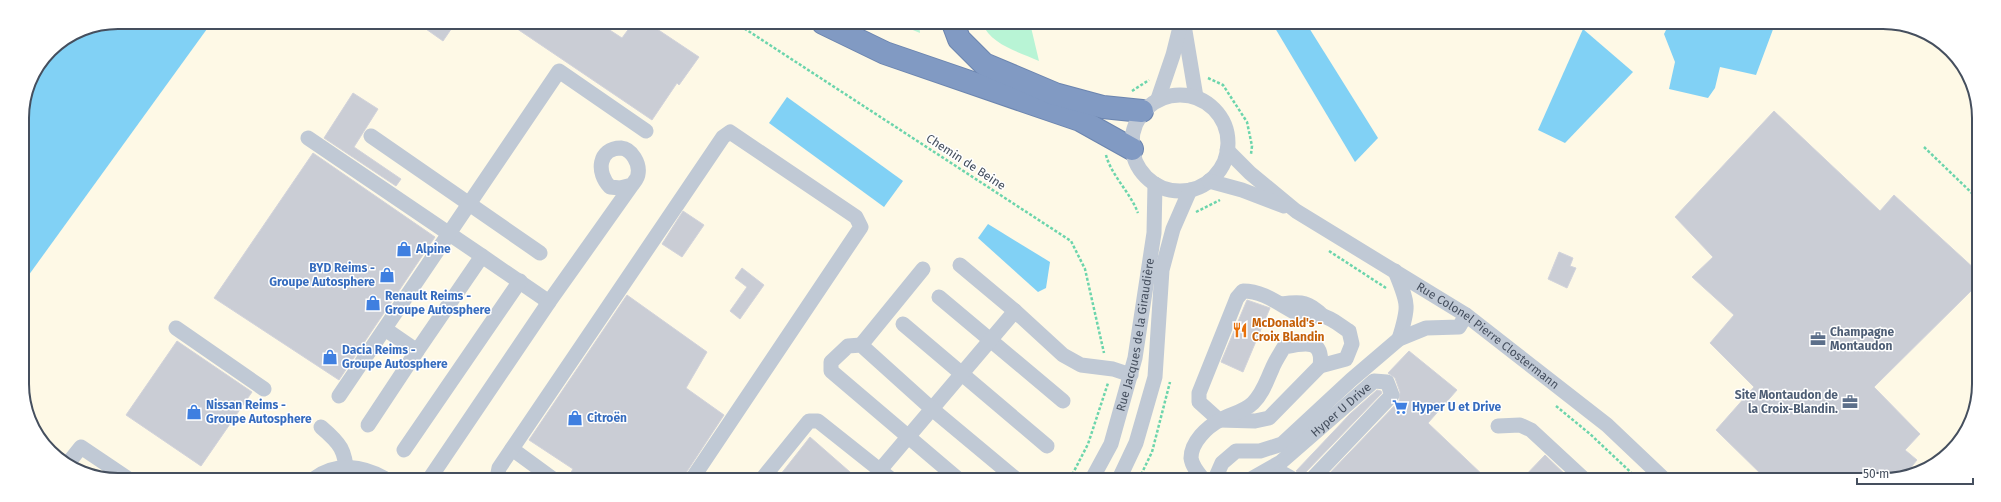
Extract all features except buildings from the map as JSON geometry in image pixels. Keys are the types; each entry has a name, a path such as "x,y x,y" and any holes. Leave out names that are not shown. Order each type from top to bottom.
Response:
{"highway":[{"path":"835,29 885,53 1080,120 1132,149"},
{"path":"955,29 959,39 984,64 1055,94 1103,107 1119,109 1150,105"}],"street":[{"path":"1150,105 1176,93 1196,97 1212,106 1223,122 1229,141 1225,159 1216,175 1201,187 1180,193 1164,189 1147,180 1136,164 1131,143 1134,127 1150,105 1173,55 1180,29"},
{"path":"1183,29 1196,97"},
{"path":"339,396 559,70 646,130"},
{"path":"498,473 499,468 723,137 730,132 856,217 861,223 861,227 696,473"},
{"path":"371,136 540,253"},
{"path":"308,138 450,233 549,302"},
{"name":"Rue Colonel Pierre Clostermann","path":"1227,150 1250,173 1296,211 1466,315 1607,426 1657,473"},
{"name":"Rue Colonel Pierre Clostermann","path":"1209,181 1242,190 1296,211"},
{"name":"Rue Jacques de la Giraudière","path":"1095,473 1111,444 1136,358 1154,233 1155,184"},
{"path":"433,473 549,302 632,185"},
{"name":"Rue Jacques de la Giraudière","path":"1122,473 1136,443 1155,377 1162,270 1173,229 1190,190"},
{"path":"368,425 482,256"},
{"path":"960,265 1015,311 1063,355 1081,365 1113,369 1131,375"},
{"path":"923,269 861,345 848,346 831,362 831,371 951,473"},
{"path":"1395,271 1407,302 1407,315 1398,339"},
{"path":"404,450 520,281"},
{"path":"1243,291 1251,291 1282,304 1300,315 1310,318 1324,316 1349,332 1352,344 1346,359 1320,366 1269,418 1255,421 1219,420 1199,402 1199,393 1237,298 1243,291"},
{"path":"939,297 1063,401"},
{"path":"886,473 908,436 1015,311"},
{"path":"1218,473 1222,464 1236,451 1260,451 1282,444 1398,339 1426,328 1459,327 1466,315"},
{"path":"903,324 1047,446"},
{"path":"176,328 264,389"},
{"path":"385,329 417,351"},
{"path":"1199,473 1191,458 1193,446 1205,431 1219,420 1247,408 1253,403 1265,388 1272,368 1284,347 1306,343 1317,347 1322,355 1320,366"},
{"path":"861,345 932,409 1009,473"},
{"name":"Hyper U Drive","path":"1262,473 1281,462 1374,381 1387,382 1392,396 1318,473"},
{"path":"767,473 809,421 818,421 884,473"},
{"path":"1498,426 1520,426 1531,430 1577,473"},
{"path":"321,427 339,443 346,457 344,473"},
{"path":"71,460 80,447 119,473"},
{"path":"512,449 546,473"},
{"path":"325,473 331,470 341,473"},
{"path":"353,473 372,471 375,473"}],"path":[{"name":"Chemin de Beine","path":"745,29 1071,241 1085,269 1105,356 1113,369"},
{"path":"1119,109 1126,95 1154,76"},
{"path":"1109,136 1105,151 1108,164 1133,198 1139,220"},
{"path":"1924,147 1972,193"},
{"path":"1073,473 1088,444 1113,369"}],"shaded area":[{"path":"1883,29 1901,31 1928,41 1946,55 1960,73 1970,100 1972,112 1972,390 1970,402 1960,429 1942,451 1928,461 1917,466 1906,470 1889,473 118,473 100,471 79,464 68,458 55,447 44,434 38,423 31,402 29,384 29,112 32,95 36,84 44,68 51,59 68,44 79,38 95,32 106,30"}],"green space":[{"path":"910,29 920,29 920,33"},
{"path":"985,29 1031,29 1039,61 1006,47"}],"water":[{"path":"118,29 207,29 29,275 29,112 32,95 44,68 55,55 68,44 95,32"},
{"path":"1276,29 1310,29 1378,138 1355,162"},
{"path":"1583,29 1633,72 1565,143 1538,130"},
{"path":"1666,29 1773,29 1756,75 1720,67 1715,88 1708,98 1669,89 1675,62 1664,34"},
{"path":"787,97 903,181 884,207 769,123"},
{"path":"988,224 1050,262 1046,288 1038,292 978,238"}],"place":[{"name":"Alpine","path":"404,249"},
{"name":"BYD Reims - Groupe Autosphere","path":"387,275"},
{"name":"Renault Reims - Groupe Autosphere","path":"373,303"},
{"name":"McDonald's - Croix Blandin","path":"1240,330"},
{"name":"Champagne Montaudon","path":"1818,339"},
{"name":"Dacia Reims - Groupe Autosphere","path":"330,357"},
{"name":"Site Montaudon de la Croix-Blandin.","path":"1850,402"},
{"name":"Hyper U et Drive","path":"1400,407"},
{"name":"Nissan Reims - Groupe Autosphere","path":"194,412"},
{"name":"Citroën","path":"575,418"}]}
